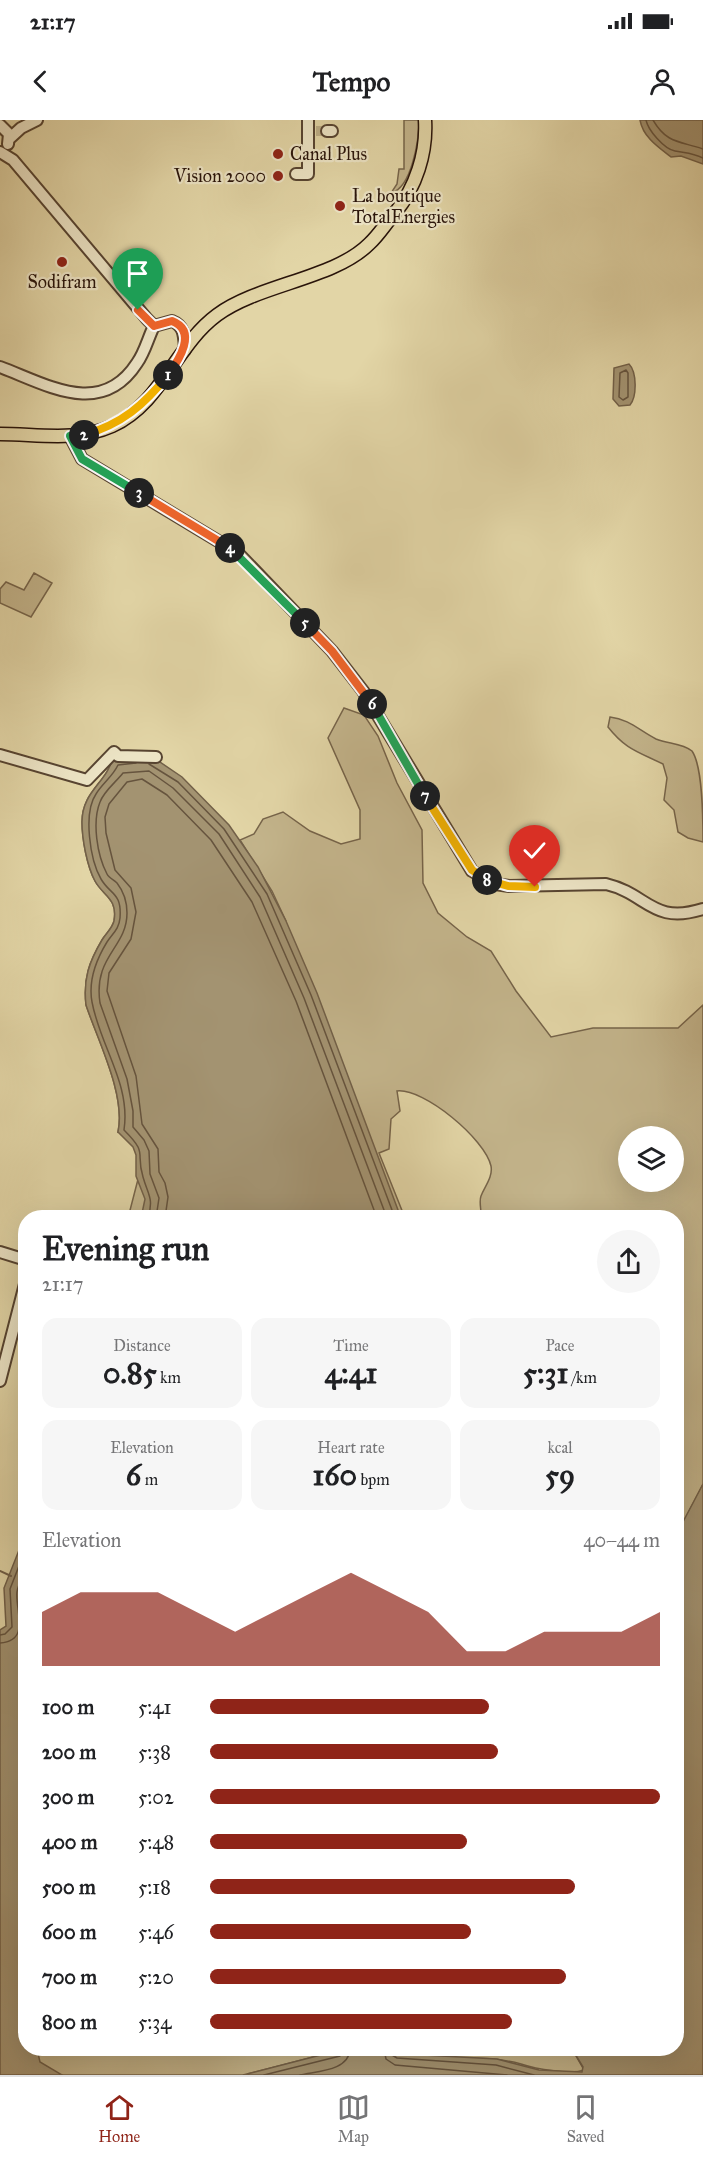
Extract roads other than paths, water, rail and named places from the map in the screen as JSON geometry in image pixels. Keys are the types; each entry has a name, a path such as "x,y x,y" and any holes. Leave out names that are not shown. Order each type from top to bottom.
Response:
{"main road":[{"path":"0,434 70,436 112,426 133,413 150,398 201,329 218,314 304,276 374,237 409,193 419,163 425,120"}],"street":[{"path":"37,120 21,128 0,151 13,160 154,326"},
{"path":"2,126 21,128"},
{"path":"2,126 9,141 13,160"},
{"path":"296,174 308,174 318,129"},
{"path":"0,367 50,389 81,394 104,390 124,380 131,372 154,326 172,321 180,325 184,332 185,350"},
{"path":"70,436 82,459 238,553 332,651 391,733 428,802 472,870 495,884 508,886 606,884 618,887 668,915 684,915 703,909"},
{"path":"0,755 87,780 114,752 118,756 156,757"},
{"path":"0,1252 18,1258"},
{"path":"0,1381 18,1311"}],"water":[{"path":"640,120 703,120 703,164 681,156 671,157 648,137"},
{"path":"629,364 635,378 634,396 630,405 619,406 613,399 614,368"},
{"path":"113,757 154,758 182,777 229,825 258,867 286,921 317,993 398,1210 143,1210 145,1199 136,1176 136,1155 133,1147 118,1132 119,1117 115,1085 86,1005 85,996 90,963 113,924 115,913 112,902 98,886 90,868 83,836 83,811 90,795 110,766"},
{"path":"703,1484 703,2075 243,2075 317,2056 442,2056 497,2059 539,2070 582,2072 583,2067 576,2056 684,2056 684,1520"},
{"path":"18,1553 18,2056 39,2056 40,2062 62,2075 0,2075 0,1630 6,1626 4,1588"}],"waterway":[{"path":"0,1571 11,1576"}],"tunnel":[{"path":"316,131 327,131"}],"place":[{"name":"Canal Plus","path":"278,154"},
{"name":"Vision 2000","path":"278,176"},
{"name":"La boutique TotalEnergies","path":"340,206"},
{"name":"Sodifram","path":"62,262"}]}
